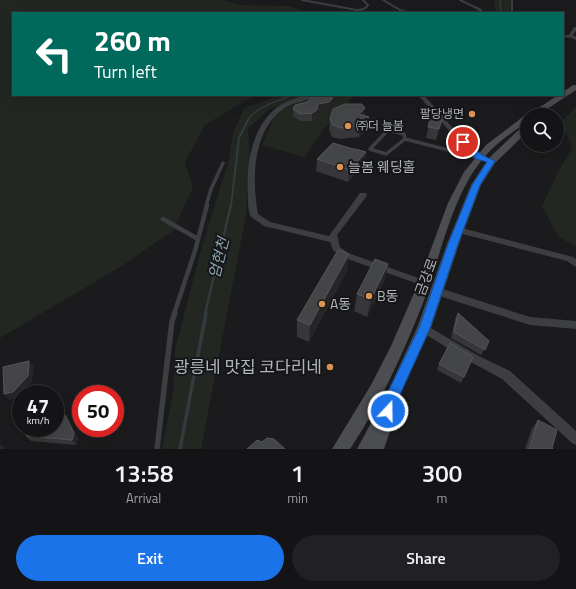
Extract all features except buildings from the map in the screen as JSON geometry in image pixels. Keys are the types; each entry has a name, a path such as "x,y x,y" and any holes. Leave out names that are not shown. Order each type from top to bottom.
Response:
{"main road":[{"path":"564,95 576,87"},
{"path":"556,108 576,95"},
{"path":"543,108 562,96"},
{"name":"금강로","path":"340,449 382,380 412,315 430,287 458,230 485,159 498,138 520,123"},
{"name":"금강로","path":"365,449 392,398 424,328 430,287 456,198 469,170 520,132"},
{"path":"376,449 392,398"}],"street":[{"path":"575,38 571,35 576,28"},
{"path":"564,36 575,38"},
{"path":"310,96 280,108 268,120 255,149 251,176 251,199 254,215 268,224 334,240"},
{"path":"422,96 456,134 485,159"},
{"path":"363,195 333,235 336,248 345,255 430,287 530,321 576,325"},
{"path":"458,230 570,260 576,264"},
{"path":"424,328 506,376 576,439"}],"lane":[{"path":"302,0 362,10 368,5 363,0"},
{"path":"383,0 400,10 407,12"},
{"path":"460,0 481,10 476,12"},
{"path":"512,0 512,12"},
{"path":"388,130 404,134 405,139 386,154 370,149 388,130"},
{"path":"405,139 485,159"},
{"path":"157,449 172,321 198,239 211,189 223,163"},
{"path":"162,219 198,239"}],"shaded area":[{"path":"0,0 220,0 242,5 290,6 306,12 12,12 12,96 253,96 205,125 185,162 193,187 173,231 120,267 0,338"},
{"path":"494,0 511,0 510,12 496,12"},
{"path":"279,96 305,96 270,109 248,128 250,159 246,215 201,449 162,449 173,393 175,350 201,250 229,160 233,133 244,108"},
{"path":"316,96 354,96 323,130 305,157 262,145 275,116 285,108"},
{"path":"576,107 576,247 558,236 542,206 559,170 572,148 564,126 564,119"}],"waterway":[{"name":"엄현천","path":"500,0 501,12"},
{"name":"엄현천","path":"247,121 262,108 291,96"},
{"name":"엄현천","path":"231,206 239,138 248,120"},
{"name":"엄현천","path":"205,314 231,205"},
{"name":"엄현천","path":"180,449 206,313"}],"place":[{"name":"팔당냉면","path":"472,114"},
{"name":"㈜더 늘봄","path":"348,126"},
{"name":"늘봄 웨딩홀","path":"340,167"},
{"name":"B동","path":"369,296"},
{"name":"A동","path":"322,304"},
{"name":"광릉네 맛집 코다리네","path":"330,367"}],"route":[{"path":"388,411 392,398 424,328 458,230 476,185 491,161 479,157 463,142"}]}
